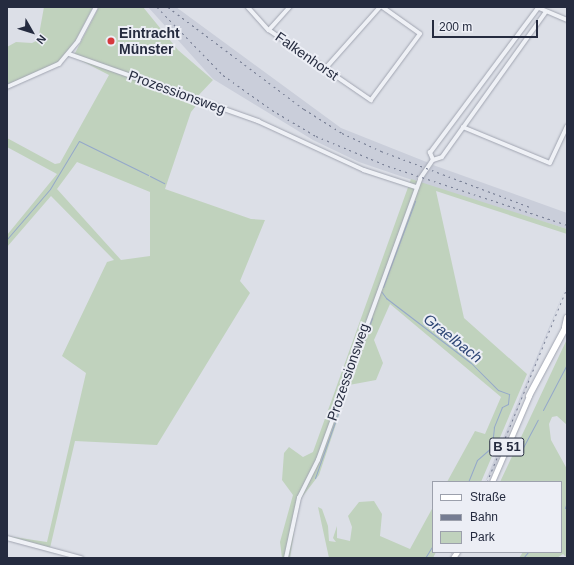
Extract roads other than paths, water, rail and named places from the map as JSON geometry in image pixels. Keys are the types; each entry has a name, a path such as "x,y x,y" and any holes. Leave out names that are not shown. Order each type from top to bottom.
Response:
{"highway":[{"path":"566,326 567,318"},
{"name":"B 51","path":"529,396 547,357 566,326"}],"main road":[{"name":"B 51","path":"492,481 529,396"}],"street":[{"path":"7,87 45,72 69,54 96,7"},
{"name":"Falkenhorst","path":"248,7 269,30 371,100 420,33 381,7"},
{"path":"269,30 290,7"},
{"path":"325,69 381,7"},
{"path":"538,7 546,12 567,20"},
{"name":"Prozessionsweg","path":"433,160 430,153 538,7"},
{"name":"Prozessionsweg","path":"286,558 299,498 318,460 416,187 433,160 442,157 546,12"},
{"name":"Prozessionsweg","path":"69,54 258,121 364,170 416,187"},
{"path":"463,127 550,164 567,127"},
{"path":"7,538 81,558"}],"waterway":[{"path":"7,239 50,189 79,141 148,175"},
{"path":"150,176 164,183"},
{"name":"Graelbach","path":"383,287 415,201"},
{"name":"Graelbach","path":"381,291 386,298 471,363 498,390 509,394 508,404 502,407 494,427 492,447 477,460 468,481"},
{"path":"315,478 372,318"},
{"path":"543,410 567,364"},
{"path":"512,453 519,455 538,420"},
{"name":"Graelbach","path":"493,446 498,447"},
{"path":"565,508 567,502"},
{"name":"Graelbach","path":"425,558 432,547"},
{"path":"523,558 527,553"}],"railway":[{"path":"157,7 223,75 272,110 316,136 388,166 567,225"},
{"path":"168,7 304,109 342,133 381,151 533,208"},
{"path":"487,481 567,288"},
{"path":"448,558 450,553"}],"place":[{"name":"Eintracht Münster","path":"111,41"}]}
